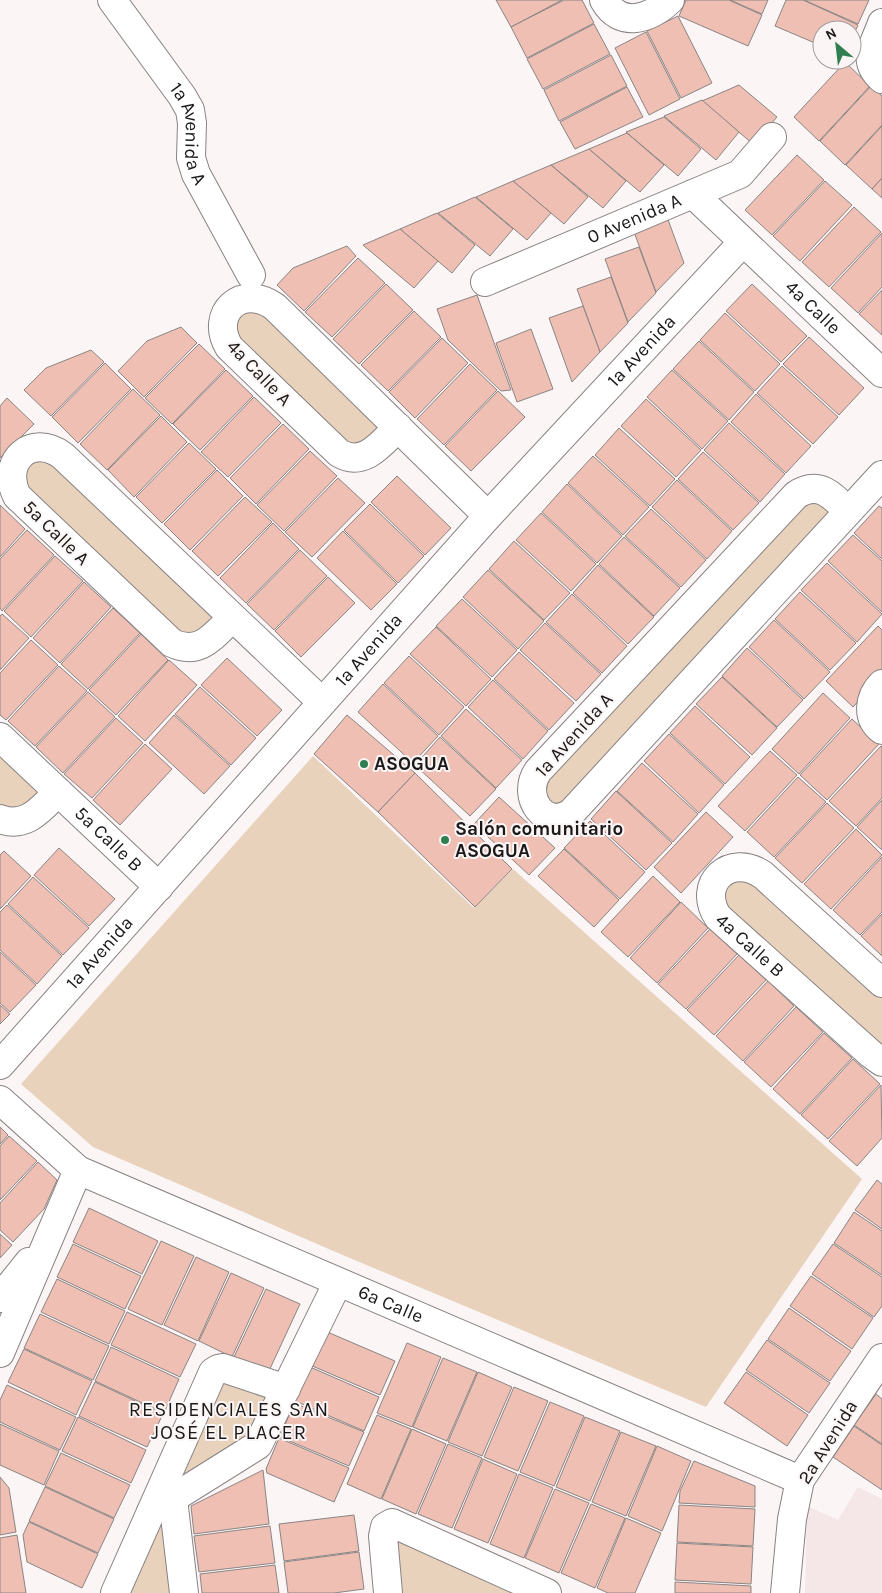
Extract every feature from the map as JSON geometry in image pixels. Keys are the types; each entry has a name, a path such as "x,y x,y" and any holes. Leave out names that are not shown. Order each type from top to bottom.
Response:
{"street":[{"name":"1a Avenida A","path":"112,0 182,96 190,110 192,123 191,158 196,174 251,275"},
{"path":"604,0 615,13 630,19 640,18 654,12 670,0"},
{"path":"878,75 870,63 870,54 882,23"},
{"name":"0 Avenida A","path":"485,282 740,174 772,136"},
{"name":"4a Calle","path":"693,194 882,373"},
{"name":"1a Avenida","path":"0,1065 488,516 743,242"},
{"name":"4a Calle A","path":"398,427 375,450 366,456 352,458 339,453 229,347 224,339 222,329 228,310 236,302 256,297 275,307 398,427 488,516"},
{"name":"5a Calle A","path":"232,618 208,641 200,646 190,648 172,643 16,496 10,479 11,468 16,459 24,451 33,447 44,446 54,449 322,702"},
{"name":"1a Avenida A","path":"848,512 834,497 822,490 809,490 793,498 538,771 533,778 531,787 533,801 539,809 546,815 556,818 566,816 575,810 882,475"},
{"path":"882,684 876,689 871,710 873,719 882,730"},
{"name":"5a Calle B","path":"0,737 159,887"},
{"name":"5a Calle B","path":"0,819 17,822 26,821 34,816 58,792"},
{"name":"4a Calle B","path":"882,983 754,869 744,867 733,868 724,872 716,880 712,889 711,900 713,909 718,917 870,1054 882,1062"},
{"name":"6a Calle","path":"0,1100 78,1170 800,1480"},
{"path":"0,1353 78,1170"},
{"path":"0,1298 48,1239"},
{"path":"162,1506 258,1445 338,1282"},
{"name":"2a Avenida","path":"785,1593 792,1519 800,1480 882,1358"},
{"path":"116,1593 162,1506 213,1372 223,1368 286,1389"},
{"path":"162,1506 184,1593"},
{"path":"388,1593 383,1536 385,1527 392,1522 547,1593"}],"shaded area":[{"path":"246,298 398,427 362,457 236,354 223,319"},
{"path":"33,447 232,618 190,648 24,502 11,468"},
{"path":"796,495 848,512 570,814 531,792"},
{"path":"0,737 58,792 0,819"},
{"path":"313,756 474,908 513,869 862,1179 706,1407 345,1256 93,1147 21,1084"},
{"path":"733,868 882,983 882,1062 726,923 712,889"},
{"path":"213,1372 286,1389 258,1445 173,1499"},
{"path":"858,1487 882,1499 882,1593 805,1593 807,1506 838,1520"},
{"path":"165,1522 173,1593 130,1593 159,1528"},
{"path":"385,1527 547,1593 388,1593"}],"building":[{"path":"496,0 562,0 511,27"},
{"path":"564,0 582,0 594,23 527,58 511,27"},
{"path":"686,0 729,0 762,15 748,46 679,16"},
{"path":"730,0 768,0 762,14"},
{"path":"786,0 803,0 847,20 812,20 812,42 775,26"},
{"path":"804,0 869,0 860,20 849,20"},
{"path":"678,16 712,83 681,98 647,31"},
{"path":"594,24 610,54 543,89 527,59"},
{"path":"646,32 680,99 649,115 615,48"},
{"path":"611,55 627,86 559,121 544,90"},
{"path":"838,70 853,70 870,86 819,141 794,117"},
{"path":"739,85 777,117 753,144 702,101"},
{"path":"871,86 882,96 882,125 845,165 820,141"},
{"path":"627,87 643,117 575,149 560,122"},
{"path":"702,100 739,132 716,160 664,116"},
{"path":"664,117 701,149 678,176 626,132"},
{"path":"882,126 882,178 872,189 846,165"},
{"path":"627,133 664,165 640,192 589,149"},
{"path":"589,149 626,181 603,208 551,165"},
{"path":"797,155 824,180 772,235 745,210"},
{"path":"551,165 588,197 564,224 513,181"},
{"path":"882,178 882,198 872,189"},
{"path":"513,181 551,213 527,240 476,197"},
{"path":"825,181 852,205 800,261 773,236"},
{"path":"475,197 513,229 490,256 438,213"},
{"path":"854,207 881,232 829,287 802,262"},
{"path":"437,213 475,245 452,273 400,229"},
{"path":"667,217 684,263 656,292 633,229"},
{"path":"400,229 438,261 414,288 363,245"},
{"path":"882,233 882,287 858,313 831,288"},
{"path":"347,246 356,256 304,311 277,285 293,268"},
{"path":"639,247 656,293 628,322 605,259"},
{"path":"358,258 385,283 332,337 305,312"},
{"path":"611,277 628,323 600,352 577,289"},
{"path":"386,284 413,310 359,364 333,339"},
{"path":"752,284 807,336 781,362 726,311"},
{"path":"882,290 882,335 859,314"},
{"path":"477,295 511,390 501,391 448,340 437,309"},
{"path":"583,306 600,352 572,382 549,318"},
{"path":"414,311 441,337 388,391 361,365"},
{"path":"725,313 780,364 755,391 700,340"},
{"path":"181,327 197,343 144,397 118,371 147,341"},
{"path":"531,329 553,389 517,402 496,343"},
{"path":"809,337 864,388 839,415 783,364"},
{"path":"442,338 468,363 415,418 389,392"},
{"path":"699,341 754,392 729,420 673,369"},
{"path":"199,344 225,369 172,424 145,398"},
{"path":"91,350 104,362 51,416 24,390 46,368"},
{"path":"105,363 131,389 78,443 52,417"},
{"path":"470,364 497,390 444,445 417,419"},
{"path":"782,366 838,417 813,444 757,393"},
{"path":"226,370 253,396 200,450 173,424"},
{"path":"672,370 728,421 702,449 647,397"},
{"path":"133,389 160,415 107,470 80,444"},
{"path":"498,391 525,417 471,471 445,446"},
{"path":"756,394 811,446 786,473 731,422"},
{"path":"254,397 281,423 228,477 201,452"},
{"path":"7,398 34,424 0,458 0,406"},
{"path":"646,399 701,450 676,477 621,426"},
{"path":"161,416 187,442 134,497 108,470"},
{"path":"729,423 785,474 760,502 704,450"},
{"path":"283,424 309,449 256,504 230,478"},
{"path":"619,428 675,479 650,506 595,455"},
{"path":"189,443 216,469 162,523 136,497"},
{"path":"310,451 337,476 284,531 257,505"},
{"path":"703,452 759,503 733,530 678,479"},
{"path":"593,456 649,507 623,535 568,483"},
{"path":"217,470 243,496 190,550 164,524"},
{"path":"397,476 451,528 425,555 371,502"},
{"path":"338,478 365,503 312,557 285,532"},
{"path":"677,480 732,531 707,559 652,507"},
{"path":"567,484 622,536 597,563 542,512"},
{"path":"245,497 272,522 218,576 192,551"},
{"path":"370,504 424,556 398,583 344,530"},
{"path":"0,505 25,529 0,557"},
{"path":"879,506 882,508 882,559 854,533"},
{"path":"651,509 706,560 681,587 625,536"},
{"path":"541,513 596,564 571,591 516,540"},
{"path":"273,523 299,549 246,603 220,578"},
{"path":"27,530 54,555 2,611 0,608 0,559"},
{"path":"343,531 397,584 371,610 317,558"},
{"path":"853,535 882,561 882,612 828,561"},
{"path":"624,537 680,588 654,616 599,564"},
{"path":"514,541 570,593 544,620 489,569"},
{"path":"300,550 327,576 274,630 247,604"},
{"path":"55,556 83,581 31,637 4,611"},
{"path":"827,563 882,614 857,642 801,590"},
{"path":"598,565 654,617 628,644 573,593"},
{"path":"488,570 544,621 518,649 463,597"},
{"path":"328,577 355,603 301,657 275,631"},
{"path":"84,582 111,607 60,663 33,638"},
{"path":"800,592 856,643 830,670 775,619"},
{"path":"572,594 627,646 602,673 546,622"},
{"path":"462,599 517,650 492,677 436,626"},
{"path":"113,608 140,633 88,689 61,664"},
{"path":"2,614 29,638 0,670 0,616"},
{"path":"774,620 830,672 804,699 749,647"},
{"path":"545,623 601,674 576,701 520,650"},
{"path":"878,626 882,630 882,675 853,707 826,681"},
{"path":"436,627 491,679 466,706 410,654"},
{"path":"141,634 168,660 116,715 89,690"},
{"path":"31,640 58,665 6,720 0,715 0,673"},
{"path":"747,648 803,700 777,727 722,676"},
{"path":"519,652 574,703 549,730 494,679"},
{"path":"409,656 464,707 439,735 384,683"},
{"path":"227,658 282,710 257,736 201,685"},
{"path":"169,660 197,685 145,741 118,716"},
{"path":"59,666 87,691 35,746 8,721"},
{"path":"722,677 777,728 752,755 696,704"},
{"path":"493,680 548,731 523,759 468,707"},
{"path":"383,684 438,736 413,763 358,712"},
{"path":"200,687 256,738 231,765 175,714"},
{"path":"88,692 115,717 63,773 36,747"},
{"path":"823,693 850,718 799,774 772,749"},
{"path":"695,706 750,757 725,784 670,733"},
{"path":"466,709 522,760 496,788 441,736"},
{"path":"174,715 230,766 204,794 149,743"},
{"name":"ASOGUA","path":"347,715 415,773 378,812 314,754"},
{"path":"116,718 143,743 92,798 64,774"},
{"path":"852,719 879,744 827,800 800,775"},
{"path":"669,734 724,785 699,813 644,761"},
{"path":"440,737 496,789 470,816 415,765"},
{"path":"145,744 172,769 120,825 93,800"},
{"path":"881,746 882,798 856,826 829,801"},
{"path":"770,751 797,775 745,831 718,806"},
{"path":"642,763 698,814 673,842 617,791"},
{"name":"Salón comunitario ASOGUA","path":"415,773 512,869 475,907 378,812"},
{"path":"798,777 826,802 774,857 747,832"},
{"path":"616,791 672,843 646,870 591,819"},
{"path":"499,797 555,848 529,875 474,824"},
{"path":"882,800 882,850 857,827"},
{"path":"827,803 854,828 802,883 775,858"},
{"path":"706,812 733,837 681,893 654,867"},
{"path":"590,821 645,872 620,899 564,848"},
{"path":"856,829 882,855 831,909 804,884"},
{"path":"59,848 115,899 89,926 34,875"},
{"path":"564,849 619,900 594,927 538,876"},
{"path":"4,851 31,876 0,909 0,855"},
{"path":"882,857 882,912 860,935 833,910"},
{"path":"653,876 680,902 628,957 601,932"},
{"path":"33,877 89,928 63,955 8,904"},
{"path":"681,902 708,928 657,983 630,958"},
{"path":"7,905 62,956 37,984 0,950 0,912"},
{"path":"882,914 882,956 861,936"},
{"path":"710,929 737,954 686,1009 658,984"},
{"path":"0,952 36,985 10,1012 0,1003"},
{"path":"739,955 766,980 714,1035 687,1010"},
{"path":"768,981 794,1006 743,1061 716,1036"},
{"path":"0,1005 10,1014 0,1024"},
{"path":"796,1007 823,1032 771,1087 744,1062"},
{"path":"824,1033 852,1058 800,1114 773,1089"},
{"path":"853,1059 880,1084 828,1139 801,1115"},
{"path":"881,1085 882,1138 857,1166 829,1141"},
{"path":"0,1127 8,1135 0,1144"},
{"path":"9,1136 37,1161 0,1200 0,1146"},
{"path":"38,1162 57,1180 44,1209 13,1242 0,1230 0,1203"},
{"path":"877,1180 882,1184 882,1229 855,1210"},
{"path":"89,1208 158,1241 142,1274 73,1242"},
{"path":"854,1212 882,1231 882,1275 834,1243"},
{"path":"0,1234 12,1245 0,1258"},
{"path":"161,1241 194,1256 162,1325 128,1309"},
{"path":"73,1244 141,1276 125,1309 57,1277"},
{"path":"833,1244 882,1277 882,1306 874,1317 812,1274"},
{"path":"196,1257 229,1272 198,1341 164,1325"},
{"path":"231,1273 264,1288 232,1357 199,1341"},
{"path":"811,1276 873,1318 852,1349 790,1306"},
{"path":"57,1279 125,1311 109,1344 41,1312"},
{"path":"266,1289 300,1304 268,1373 234,1357"},
{"path":"789,1308 851,1351 830,1381 768,1339"},
{"path":"127,1312 196,1344 180,1377 111,1345"},
{"path":"40,1314 109,1346 93,1380 24,1348"},
{"path":"325,1331 395,1361 380,1395 310,1365"},
{"path":"767,1340 830,1383 809,1413 746,1370"},
{"path":"407,1343 441,1357 412,1427 377,1413"},
{"path":"111,1347 179,1379 164,1413 95,1381"},
{"path":"24,1349 92,1381 76,1415 8,1382"},
{"path":"443,1358 477,1372 447,1441 413,1427"},
{"path":"310,1367 379,1397 364,1431 295,1401"},
{"path":"478,1372 512,1387 482,1456 448,1442"},
{"path":"746,1372 808,1415 787,1446 724,1403"},
{"path":"95,1382 163,1414 147,1447 79,1416"},
{"path":"7,1385 76,1417 60,1450 0,1422 0,1400"},
{"path":"514,1387 548,1401 518,1471 484,1457"},
{"path":"876,1394 882,1399 882,1444 854,1425"},
{"path":"550,1402 584,1416 554,1486 520,1472"},
{"path":"294,1403 364,1432 349,1466 280,1437"},
{"path":"377,1415 411,1429 381,1499 347,1484"},
{"path":"78,1417 146,1450 131,1483 62,1451"},
{"path":"585,1417 620,1431 590,1501 556,1487"},
{"path":"0,1424 59,1451 44,1485 0,1465"},
{"path":"854,1426 882,1445 882,1490 833,1457"},
{"path":"412,1429 446,1444 416,1514 382,1499"},
{"path":"621,1432 656,1446 626,1516 592,1502"},
{"path":"279,1438 349,1468 334,1502 267,1473 266,1469"},
{"path":"448,1444 482,1458 452,1528 418,1514"},
{"path":"657,1446 691,1461 662,1531 628,1516"},
{"path":"61,1453 130,1485 114,1518 45,1486"},
{"path":"483,1459 517,1474 488,1543 454,1529"},
{"path":"694,1461 755,1486 755,1507 679,1503 680,1491"},
{"path":"263,1470 269,1524 194,1534 191,1506"},
{"path":"519,1474 553,1488 524,1558 490,1544"},
{"path":"0,1477 9,1488 16,1532 0,1535"},
{"path":"45,1487 114,1519 98,1553 29,1521"},
{"path":"555,1489 589,1503 559,1573 525,1558"},
{"path":"591,1504 625,1518 595,1588 561,1573"},
{"path":"679,1505 755,1509 753,1546 677,1542"},
{"path":"354,1515 359,1551 284,1561 279,1524"},
{"path":"626,1518 661,1533 635,1593 608,1593 597,1588"},
{"path":"29,1522 98,1554 82,1588 27,1562 23,1535"},
{"path":"270,1526 275,1563 199,1572 194,1536"},
{"path":"17,1535 26,1593 0,1593 0,1538"},
{"path":"677,1543 753,1547 751,1584 675,1580"},
{"path":"359,1552 364,1589 334,1593 288,1593 284,1562"},
{"path":"275,1565 279,1593 202,1593 200,1574"},
{"path":"675,1582 751,1586 751,1593 675,1593"}],"place":[{"name":"ASOGUA","path":"364,764"},
{"name":"Salón comunitario ASOGUA","path":"445,840"}],"district":[{"name":"RESIDENCIALES SAN JOSÉ EL PLACER","path":"229,1420"}]}
